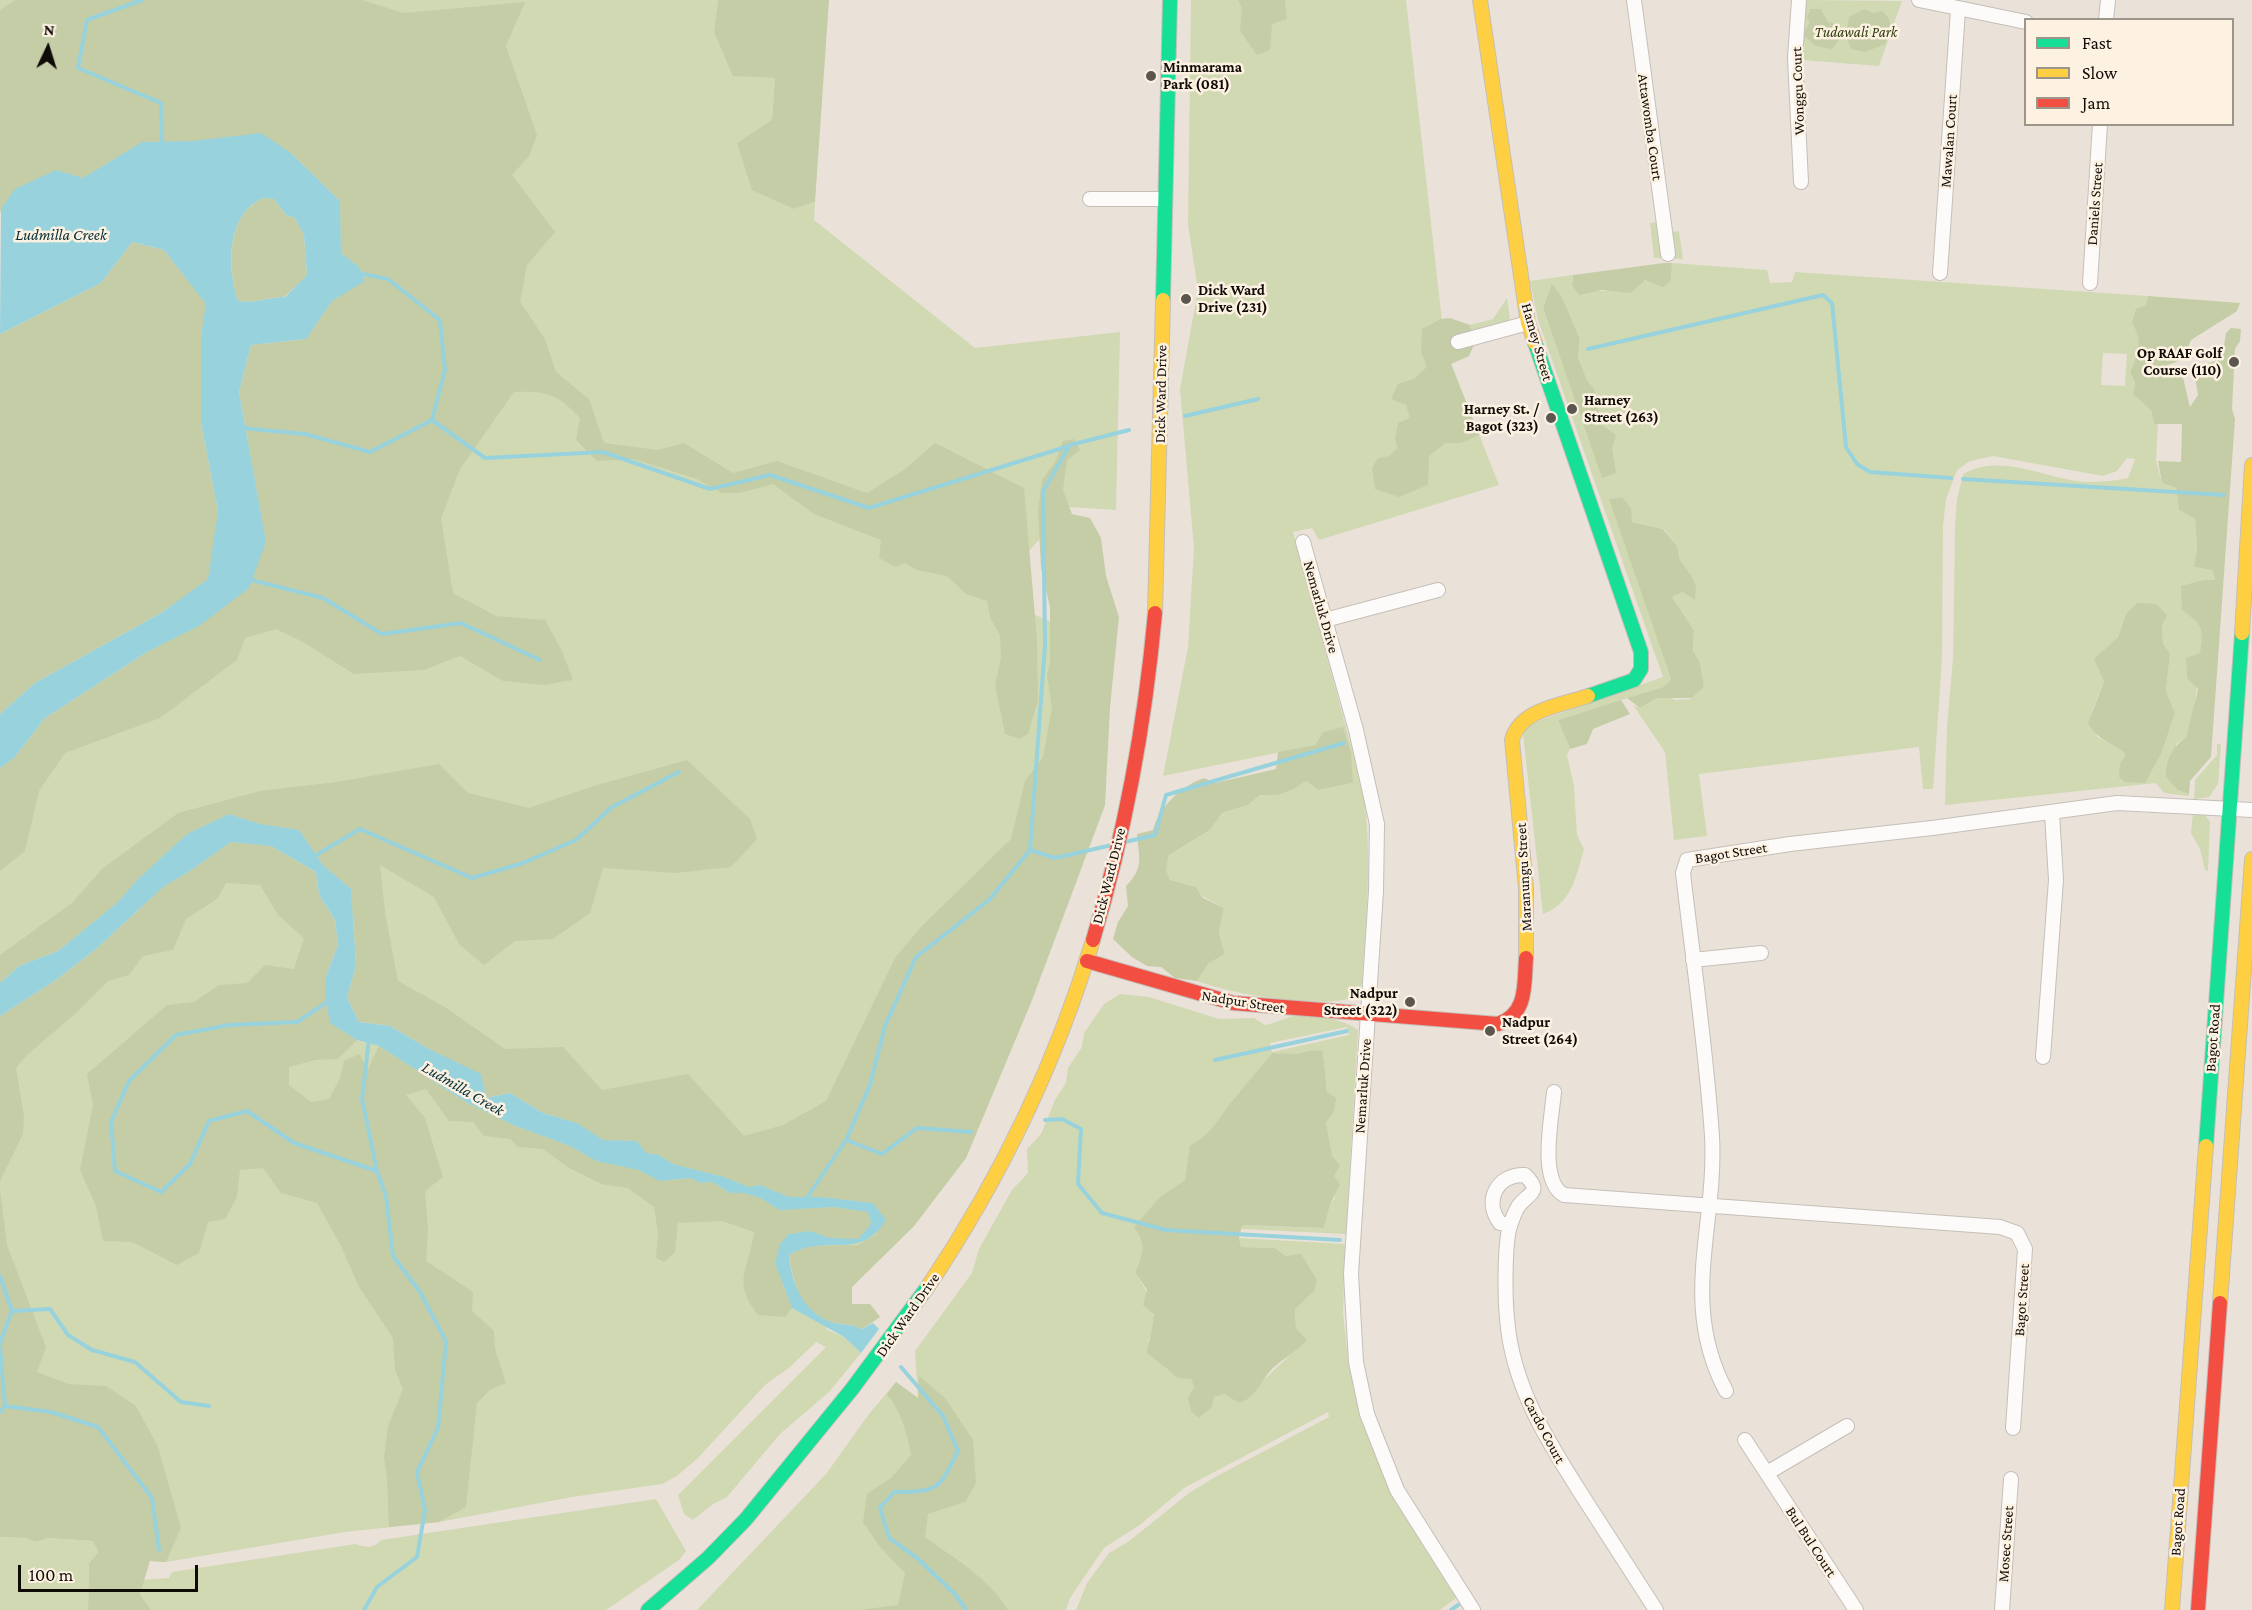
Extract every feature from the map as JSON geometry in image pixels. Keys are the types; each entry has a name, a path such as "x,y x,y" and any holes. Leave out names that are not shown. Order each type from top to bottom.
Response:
{"street":[{"name":"Dick Ward Drive","path":"648,1610 726,1541 871,1369 952,1252 994,1180 1044,1072 1087,960 1118,844 1152,668 1157,590 1170,0"},
{"name":"Hamey Street","path":"1480,0 1528,323 1643,654 1641,672"},
{"name":"Attawomba Court","path":"1634,0 1668,254"},
{"name":"Wonggu Court","path":"1799,0 1795,58 1801,182"},
{"path":"1918,0 2024,22"},
{"path":"2106,18 2108,0"},
{"name":"Mawalan Court","path":"1940,273 1958,10"},
{"name":"Daniels Street","path":"2090,283 2100,126"},
{"path":"1090,199 1164,199"},
{"path":"1458,342 1528,323"},
{"name":"Bagot Road","path":"2172,1610 2231,809 2252,465"},
{"name":"Nemarluk Drive","path":"1303,542 1356,730 1377,824 1376,891 1351,1274 1356,1362 1367,1414 1397,1490 1473,1610"},
{"path":"1325,620 1438,590"},
{"name":"Maranungu Street","path":"1368,1015 1498,1024 1514,1017 1523,1001 1527,940 1519,794 1512,740 1515,728 1527,717 1620,686 1634,680 1641,672"},
{"name":"Bagot Street","path":"1726,1391 1711,1357 1700,1300 1712,1135 1683,873 1685,862 1690,858 2117,803 2252,810"},
{"path":"2043,1056 2056,880 2052,813"},
{"name":"Bagot Road","path":"2198,1610 2252,859"},
{"path":"1693,960 1761,953"},
{"name":"Nadpur Street","path":"1087,960 1205,998 1233,1003 1368,1015"},
{"name":"Bagot Street","path":"1554,1092 1549,1174 1558,1192 1579,1197 2000,1227 2017,1233 2025,1249 2013,1428"},
{"name":"Cardo Court","path":"1510,1225 1507,1317 1510,1344 1522,1389 1555,1453 1656,1610"},
{"path":"1767,1473 1847,1426"},
{"name":"Bul Bul Court","path":"1745,1440 1856,1610"},
{"name":"Mosec Street","path":"2002,1610 2011,1479"}],"green space":[{"path":"0,0 718,0 714,32 775,78 772,120 794,209 815,202 814,220 975,348 1120,332 1116,510 1069,507 1027,553 1033,614 1091,639 1105,805 1032,1000 966,1158 914,1226 852,1287 852,1304 870,1304 880,1317 862,1329 805,1246 429,1049 299,830 19,966 0,983 0,768 147,652 306,339 340,201 291,153 1,209 0,213"},
{"path":"15,0 362,0 404,13 525,2 506,46 537,135 529,156 512,175 555,232 527,265 520,302 545,339 556,372 589,399 604,443 658,450 684,443 733,473 777,461 867,493 905,469 935,443 1024,488 1037,640 1038,701 1028,734 1020,739 1005,734 995,685 1001,658 1000,636 990,617 987,601 966,594 947,576 917,570 905,563 895,567 879,558 881,540 814,514 773,484 740,493 722,493 697,479 633,459 597,461 576,440 580,418 565,404 544,393 514,392 460,469 441,519 453,593 496,616 545,620 562,651 573,680 544,685 503,681 460,656 424,670 354,674 303,642 276,629 245,638 237,660 160,718 65,753 39,791 25,851 0,871 0,768 14,758 45,718 147,652 199,626 266,542 239,392 251,345 306,339 332,301 365,280 359,267 341,253 340,201 291,153 192,141 142,142 83,178 56,170 1,209 0,213 0,10"},
{"path":"718,0 829,0 815,202 794,209 752,190 737,143 772,120 775,78 733,76 714,32"},
{"path":"1191,0 1406,0 1445,348 1499,485 1319,540 1312,528 1293,532 1363,790 1366,814 1368,887 1362,984 1357,996 1342,1000 1323,1002 1278,999 1232,991 1197,981 1209,963 1225,954 1219,933 1224,908 1202,896 1196,887 1170,880 1166,870 1169,855 1210,830 1222,813 1248,805 1260,795 1284,793 1306,781 1318,790 1353,783 1323,732 1315,745 1163,776 1188,647 1194,548 1180,389 1198,290 1188,225"},
{"path":"1238,0 1285,0 1287,19 1272,24 1270,50 1257,55 1240,31 1242,8"},
{"name":"Tudawali Park","path":"1805,0 1902,1 1879,66 1802,60"},
{"path":"1810,9 1821,9 1828,22 1833,23 1840,38 1832,49 1816,46 1803,35 1810,22 1807,18"},
{"path":"1865,9 1873,13 1882,11 1888,18 1890,26 1885,44 1865,52 1851,49 1846,37 1849,17"},
{"path":"262,198 274,199 244,213"},
{"path":"262,198 274,199 286,215 295,218 304,234 307,276 284,297 250,302 238,301 231,268 232,245 238,223 246,211"},
{"path":"1657,222 1662,255 1675,255 1672,232 1679,231 1683,259 1654,258 1650,223"},
{"path":"132,242 164,250 207,304 201,335 201,423 218,511 209,579 161,613 35,683 0,714 0,334 101,283"},
{"path":"1672,263 1767,270 1770,283 1792,282 1795,272 2148,296 2137,356 2130,373 2135,382 2133,394 2151,409 2154,424 2158,423 2156,460 2162,483 2176,488 2179,510 2195,519 2197,549 2195,567 2212,570 2215,581 2182,610 2197,620 2203,632 2194,712 2187,736 2176,744 2178,790 2189,796 2164,793 2156,783 1945,805 1947,726 1953,659 1955,528 1957,499 1963,474 1978,468 2008,466 2071,480 2107,481 2128,478 2135,459 2127,458 2117,471 2103,476 1993,456 1970,461 1957,470 1946,499 1943,526 1942,658 1933,789 1923,789 1919,747 1699,774 1707,836 1674,840 1665,752 1633,705 1640,708 1657,698 1668,696 1675,700 1691,699 1704,687 1700,662 1693,652 1694,630 1672,597 1683,592 1691,575 1680,560 1677,546 1664,529 1632,522 1622,497 1610,499 1671,679 1663,687 1558,720 1570,749 1567,755 1574,786 1577,835 1584,849 1567,896 1553,909 1543,914 1523,734 1528,726 1535,722 1663,677 1538,320 1530,281 1573,275 1572,285 1600,291 1645,280 1671,281","holes":["1552,283 1562,297 1580,339 1578,357 1587,380 1594,390 1602,425 1614,459 1603,478 1543,308","2103,353 2127,354 2125,386 2101,385","2126,614 2162,625 2163,643 2170,654 2166,691 2175,713 2162,752 2126,754 2117,746 2097,737 2092,711 2104,682 2095,659 2118,637"]},
{"path":"1672,263 1671,281 1663,287 1645,280 1631,293 1602,290 1579,295 1572,285 1573,275"},
{"path":"1552,283 1562,297 1580,339 1578,357 1587,380 1594,389 1602,425 1616,435 1612,448 1616,473 1602,478 1543,308"},
{"path":"2148,296 2240,303 2237,311 2191,340 2184,359 2168,365 2167,373 2183,378 2190,407 2198,395 2194,371 2222,357 2226,333 2231,328 2241,329 2240,341 2235,349 2232,409 2235,419 2211,757 2190,781 2189,794 2178,790 2166,777 2171,754 2187,736 2198,689 2187,678 2186,658 2200,653 2202,632 2198,624 2182,610 2181,586 2204,580 2215,580 2212,570 2194,567 2197,549 2195,519 2179,510 2176,488 2162,483 2158,461 2181,462 2182,424 2154,424 2151,410 2133,394 2135,382 2130,373 2139,342 2132,323 2136,309 2146,305"},
{"path":"1507,298 1510,319 1506,323 1472,332 1470,325 1493,319"},
{"path":"1450,318 1470,325 1475,343 1469,356 1451,364 1479,435 1461,443 1445,443 1429,456 1428,485 1399,497 1375,489 1372,468 1378,458 1389,456 1398,448 1395,439 1398,423 1410,418 1406,405 1391,399 1398,384 1414,379 1427,367 1421,352 1422,329 1441,319"},
{"path":"1074,439 1080,450 1067,460 1063,490 1072,514 1090,518 1101,538 1106,576 1119,617 1110,708 1105,805 1032,1000 966,1158 914,1226 852,1287 852,1304 870,1304 880,1317 862,1329 824,1319 807,1305 796,1287 789,1255 805,1246 858,1245 877,1234 873,1203 821,1197 789,1197 760,1185 749,1187 724,1177 673,1164 659,1155 646,1153 637,1141 603,1140 577,1123 543,1113 510,1093 486,1098 429,1049 390,1026 359,1022 347,998 356,965 351,889 323,865 299,830 260,824 229,814 187,834 138,879 118,902 58,951 19,966 0,983 0,955 72,903 102,869 178,813 260,791 336,782 439,764 468,793 529,808 597,785 687,760 750,819 757,839 731,867 676,873 603,868 590,913 553,939 515,941 484,965 459,944 434,897 380,865 385,912 398,981 445,1007 505,1049 563,1047 602,1090 688,1074 744,1136 783,1125 826,1101 895,958 921,927 1011,839 1025,781 1043,757 1052,707 1047,676 1050,662 1050,607 1041,568 1038,511 1042,480 1055,462 1063,441"},
{"path":"1622,497 1631,508 1632,522 1663,529 1677,546 1680,560 1696,586 1695,600 1683,592 1672,597 1694,630 1693,651 1700,662 1704,687 1692,698 1657,698 1640,708 1627,698 1663,687 1671,679 1609,499"},
{"path":"2137,603 2156,604 2167,615 2162,625 2163,643 2170,654 2166,691 2175,713 2162,752 2145,783 2125,782 2119,777 2120,764 2126,754 2101,738 2088,723 2104,682 2094,659 2118,637 2126,614"},
{"path":"1621,700 1630,714 1593,729 1587,744 1570,749 1558,720"},
{"path":"1343,727 1351,753 1353,783 1318,790 1306,781 1284,793 1260,795 1248,805 1222,813 1210,830 1169,855 1166,870 1170,880 1196,887 1203,898 1224,908 1219,933 1225,954 1209,963 1197,981 1175,978 1161,967 1147,966 1132,957 1113,939 1118,922 1128,906 1126,886 1138,868 1137,834 1153,830 1160,813 1172,798 1187,786 1204,778 1215,783 1276,769 1278,752 1315,745 1323,732"},
{"path":"2217,744 2221,744 2218,784 2209,797 2194,799 2195,780 2217,755"},
{"path":"2193,813 2205,815 2210,822 2208,871 2205,870 2200,849 2191,833"},
{"path":"231,842 271,846 316,872 319,895 335,920 338,945 326,976 325,995 331,1023 357,1040 338,1059 315,1060 289,1067 289,1085 311,1102 329,1099 340,1078 344,1061 359,1054 368,1069 379,1046 466,1102 513,1125 570,1146 596,1161 639,1170 659,1181 691,1178 700,1183 712,1182 730,1193 744,1193 762,1198 779,1210 834,1207 868,1212 871,1224 858,1239 830,1238 810,1231 789,1234 783,1285 792,1308 785,1317 758,1315 745,1292 744,1283 754,1232 722,1221 678,1223 675,1252 664,1262 656,1258 658,1233 654,1207 628,1188 601,1184 569,1168 543,1149 518,1147 510,1139 484,1136 473,1122 449,1121 426,1089 406,1095 425,1118 443,1177 425,1191 428,1229 426,1261 473,1292 472,1311 494,1331 495,1349 506,1383 490,1390 477,1403 466,1507 439,1522 389,1527 384,1457 388,1426 403,1389 395,1370 393,1338 359,1287 341,1246 317,1203 281,1193 263,1168 240,1170 237,1197 225,1219 208,1222 199,1253 177,1265 132,1242 103,1241 96,1206 80,1170 93,1105 87,1074 167,1005 194,1002 219,985 247,983 265,965 294,969 304,938 278,915 260,885 226,883 217,899 186,919 173,950 143,956 129,975 108,981 75,1014 27,1055 16,1068 24,1116 23,1134 0,1181 0,1016 56,980 96,949 163,887"},
{"path":"271,846 357,1040 379,1046 466,1102 513,1125 730,1193 828,1330 844,1337 861,1353 829,1392 780,1434 727,1497 713,1504 693,1520 684,1514 678,1495 826,1347 816,1342 790,1367 765,1385 698,1458 677,1476 662,1484 572,1497 439,1522 345,1532 166,1562 150,1561 0,1438 0,1016"},
{"path":"1120,994 1149,997 1219,1019 1254,1018 1265,1025 1303,1014 1338,1021 1358,1030 1346,1234 1241,1229 1241,1225 1324,1228 1330,1205 1335,1198 1326,1123 1334,1112 1327,1092 1323,1052 1312,1050 1297,1055 1272,1053 1210,1130 1191,1146 1185,1180 1161,1196 1142,1237 1143,1257 1135,1272 1152,1305 1154,1323 1148,1341 1159,1361 1176,1375 1191,1379 1194,1387 1214,1397 1224,1393 1239,1403 1306,1340 1296,1328 1295,1310 1314,1291 1286,1256 1275,1248 1241,1247 1239,1238 1345,1244 1343,1313 1348,1359 1365,1429 1396,1503 1456,1598 1440,1610 1076,1610 1087,1583 1109,1553 1128,1542 1189,1493 1329,1417 1328,1412 1184,1488 1141,1524 1104,1548 1070,1598 1066,1610 697,1610 826,1474 869,1414 896,1382 918,1398 915,1351 972,1273 979,1249 1012,1190 1028,1173 1027,1149 1041,1134 1055,1100 1066,1083 1068,1068 1082,1047 1084,1033 1104,1004","holes":["1347,1027 1349,1035 1272,1052 1270,1043"]},
{"path":"1312,1050 1323,1051 1327,1092 1336,1098 1334,1112 1326,1123 1332,1156 1340,1165 1334,1176 1340,1184 1330,1205 1324,1228 1242,1225 1239,1238 1241,1247 1275,1248 1286,1256 1301,1254 1317,1280 1314,1291 1295,1310 1296,1328 1307,1340 1273,1368 1245,1401 1239,1403 1224,1394 1214,1397 1212,1407 1199,1418 1191,1411 1188,1398 1194,1387 1191,1379 1178,1378 1147,1353 1154,1314 1143,1305 1147,1290 1135,1272 1140,1260 1142,1243 1134,1227 1161,1196 1185,1180 1190,1146 1210,1130 1272,1053 1297,1054"},
{"path":"0,1189 7,1245 46,1347 37,1372 69,1384 106,1386 136,1406 158,1447 181,1528 166,1562 150,1561 140,1594 151,1610 88,1610 89,1563 98,1552 93,1541 48,1538 36,1542 25,1538 0,1537"},
{"path":"919,1376 945,1398 973,1440 976,1483 965,1502 928,1514 925,1537 981,1579 1008,1610 859,1610 898,1605 905,1573 880,1547 863,1522 867,1494 891,1478 911,1455 903,1423 887,1394 896,1382 918,1398"},
{"path":"656,1499 686,1551 679,1560 606,1610 151,1610 140,1594 142,1580 169,1578 172,1572 355,1544 372,1546 381,1540"},
{"path":"0,1537 25,1538 36,1542 48,1538 93,1541 98,1552 89,1563 88,1610 0,1610"}],"water":[{"name":"Ludmilla Creek","path":"261,133 291,153 340,201 341,253 359,267 365,281 332,301 306,339 251,345 239,392 266,542 249,588 199,626 147,652 45,718 14,758 0,768 0,714 35,683 161,613 208,579 218,511 201,423 201,335 206,304 164,250 132,242 101,283 0,334 1,209 15,189 56,170 83,178 142,142 192,141","holes":["262,198 274,199 286,215 295,218 304,235 307,275 285,297 250,302 238,301 231,268 232,244 238,222 244,213"]},
{"path":"229,814 260,824 299,830 323,865 351,889 356,965 347,998 359,1022 390,1026 429,1049 481,1074 486,1098 510,1093 543,1113 577,1123 603,1140 637,1141 646,1153 659,1155 673,1164 724,1177 749,1187 760,1185 789,1197 821,1197 873,1203 886,1220 876,1233 865,1240 854,1244 817,1246 789,1255 796,1287 815,1313 835,1323 862,1329 873,1323 879,1329 861,1353 844,1337 792,1308 775,1263 780,1244 789,1234 810,1231 830,1238 858,1239 871,1224 868,1212 834,1207 779,1210 761,1198 744,1193 730,1193 712,1182 700,1183 691,1178 659,1181 639,1170 596,1161 570,1146 513,1125 466,1102 379,1046 357,1040 330,1023 325,995 326,976 338,945 335,920 319,895 316,872 271,846 231,842 163,887 96,949 56,980 0,1016 0,983 19,966 58,951 118,902 138,879 187,834"}],"waterway":[{"path":"142,0 87,20 78,68 161,103 162,145"},
{"path":"358,273 388,279 440,320 445,370 432,420 485,458 603,452 710,489 770,475 869,508 1069,446"},
{"path":"1588,349 1823,295 1832,303 1846,447 1857,464 1870,472 1951,478"},
{"path":"1185,416 1258,399"},
{"path":"242,428 305,434 370,452 432,420"},
{"path":"806,1199 846,1140 870,1085 885,1026 916,957 989,900 1030,850 1045,645 1043,491 1070,445 1129,430"},
{"path":"1963,479 2224,495"},
{"path":"247,579 323,598 382,634 461,623 540,660"},
{"path":"1125,842 1155,835 1166,795 1344,743"},
{"path":"313,857 360,829 472,878 523,863 576,840 612,807 679,772"},
{"path":"1030,850 1055,858 1112,845"},
{"path":"329,1001 297,1022 229,1025 176,1035 129,1081 111,1122 115,1171 161,1192 190,1164 209,1121 247,1111 294,1143 377,1171"},
{"path":"1215,1060 1347,1031"},
{"path":"364,1610 377,1587 417,1557 425,1510 417,1472 438,1428 446,1341 420,1292 393,1256 386,1196 377,1171 362,1099 369,1039"},
{"path":"1045,1120 1062,1119 1081,1129 1078,1184 1102,1213 1166,1230 1340,1240"},
{"path":"846,1140 882,1154 917,1128 971,1132"},
{"path":"0,1276 12,1311 0,1343"},
{"path":"12,1311 50,1309 68,1335 92,1350 135,1362 181,1402 209,1406"},
{"path":"0,1347 5,1406 0,1412"},
{"name":"Ludmilla Creek","path":"901,1367 943,1416 958,1451 946,1474 935,1486 920,1491 894,1492 880,1508 889,1538 917,1558 955,1594 966,1610"},
{"path":"5,1406 51,1412 98,1427 152,1498 159,1550"},
{"path":"1451,1610 1458,1605"}],"traffic: fast":[{"path":"1163,300 1170,0"},
{"path":"1535,343 1641,652 1641,669 1634,680 1588,696"},
{"path":"2206,1146 2242,633"},
{"path":"648,1610 708,1558 746,1519 852,1389 929,1285"}],"traffic: slow":[{"path":"1480,0 1528,323 1535,343"},
{"path":"1155,613 1163,300"},
{"path":"2242,633 2252,465"},
{"path":"1526,958 1526,888 1512,740 1516,730 1533,715 1588,696"},
{"path":"2220,1303 2252,859"},
{"path":"929,1285 979,1204 1024,1119 1062,1031 1093,940"},
{"path":"2172,1610 2206,1146"}],"traffic: jam":[{"path":"1093,940 1115,860 1132,778 1146,696 1155,613"},
{"path":"1087,961 1233,1003 1498,1024 1508,1019 1520,1006 1526,958"},
{"path":"2198,1610 2220,1303"}],"place":[{"name":"Minmarama Park (081)","path":"1151,76"},
{"name":"Dick Ward Drive (231)","path":"1186,299"},
{"name":"Op RAAF Golf Course (110)","path":"2234,362"},
{"name":"Harney Street (263)","path":"1572,409"},
{"name":"Harney St. / Bagot (323)","path":"1551,418"},
{"name":"Nadpur Street (322)","path":"1410,1002"},
{"name":"Nadpur Street (264)","path":"1490,1031"}]}
